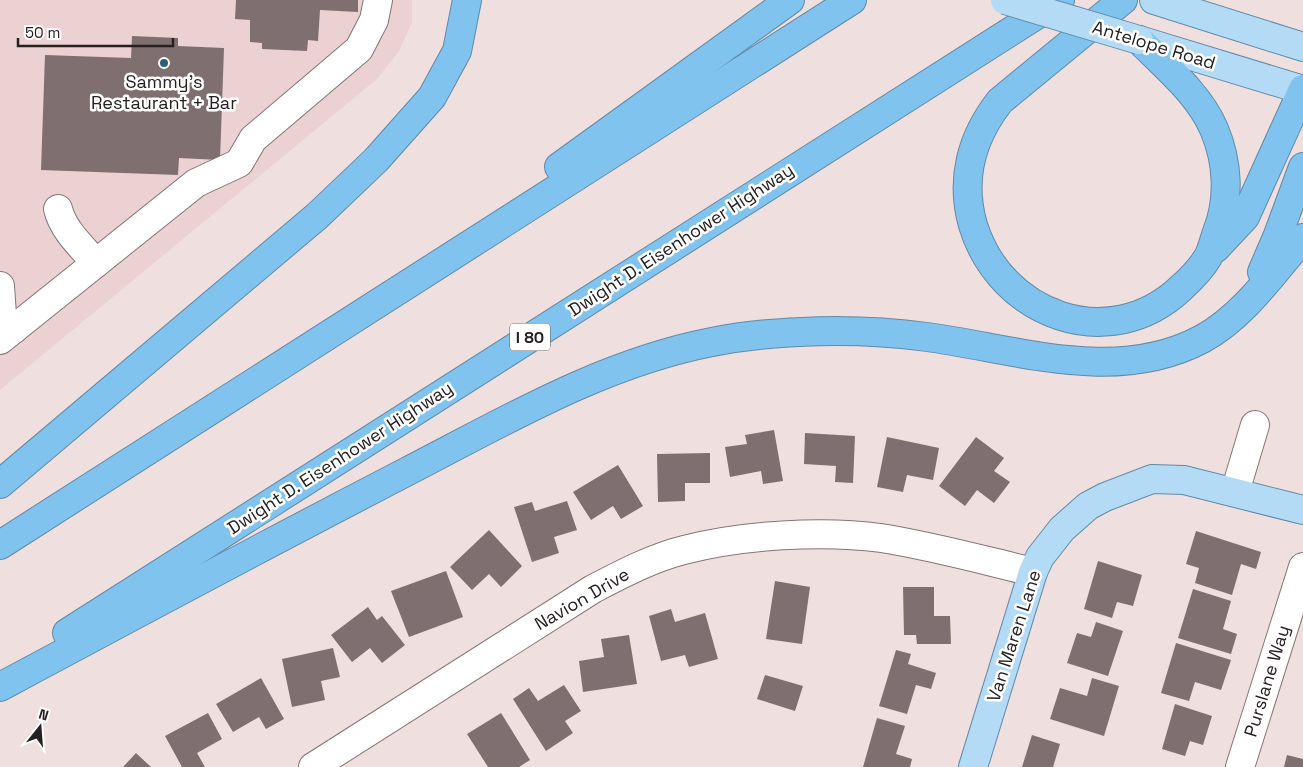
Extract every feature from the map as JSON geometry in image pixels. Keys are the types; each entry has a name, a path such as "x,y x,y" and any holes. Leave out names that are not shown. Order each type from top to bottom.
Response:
{"highway":[{"path":"0,484 316,217 376,160 432,97 457,51 467,0"},
{"path":"316,343 790,0"},
{"path":"0,545 852,0"},
{"name":"Dwight D. Eisenhower Highway","path":"0,675 1060,0"},
{"path":"1123,0 1000,102 988,116 975,141 968,168 967,196 978,242 992,268 1012,289 1036,306 1072,319 1092,321 1124,318 1158,306 1174,295 1196,274 1208,257 1245,217 1303,90"},
{"path":"1139,40 1180,81 1201,106 1213,128 1221,149 1226,173 1226,198 1222,221 1208,257"},
{"path":"1246,305 1278,236 1303,167"},
{"path":"0,687 287,533 513,417 609,371 712,342 817,330 923,336 1097,363 1152,359 1203,338 1246,305 1303,238"}],"main road":[{"name":"Antelope Road","path":"1005,0 1303,90"},
{"path":"1154,0 1303,46"},
{"name":"Van Maren Lane","path":"972,767 1033,572 1040,557 1062,529 1088,506 1105,497 1152,479 1184,480 1303,510"}],"street":[{"path":"0,286 2,315 7,335 196,183 240,164 253,138 358,49 374,20 378,0"},
{"path":"58,209 60,219 96,263"},
{"path":"1235,492 1255,425"},
{"name":"Navion Drive","path":"313,767 593,589 638,566 684,550 737,540 835,535 880,538 1033,572"},
{"name":"Purslane Way","path":"1240,767 1303,567"}],"shaded area":[{"path":"0,0 412,0 412,22 399,51 377,79 0,390"}],"building":[{"path":"236,0 358,0 358,12 320,10 318,41 308,40 307,51 262,49 262,43 250,42 250,20 235,19"},
{"path":"132,36 178,38 178,46 224,48 220,160 179,158 178,175 41,170 45,55 131,58"},
{"path":"774,430 783,481 763,484 761,471 730,477 725,447 747,444 745,435"},
{"path":"805,433 855,436 853,483 835,482 836,466 804,464"},
{"path":"887,437 939,448 933,480 907,475 903,492 877,487"},
{"path":"976,437 1004,458 994,471 1010,482 994,503 977,490 965,506 939,486"},
{"path":"710,453 710,483 685,483 685,501 658,502 657,454"},
{"path":"618,465 643,506 621,519 613,506 591,520 573,492"},
{"path":"567,501 577,530 554,537 559,553 532,562 514,507 532,502 535,511"},
{"path":"489,530 522,566 501,587 489,574 472,590 450,567"},
{"path":"1196,531 1261,552 1256,569 1241,564 1232,595 1195,583 1199,568 1186,564"},
{"path":"1098,561 1142,575 1133,606 1117,602 1112,618 1084,609"},
{"path":"446,571 463,617 409,637 391,591"},
{"path":"775,581 810,587 802,644 766,639"},
{"path":"903,587 934,587 934,616 950,616 951,644 917,644 916,635 904,635"},
{"path":"1193,589 1231,601 1223,629 1237,634 1231,654 1178,638"},
{"path":"368,607 377,620 382,616 405,645 382,663 370,648 352,662 331,635"},
{"path":"671,609 675,622 705,613 718,659 689,667 685,655 661,661 649,616"},
{"path":"1096,622 1123,631 1108,676 1067,663 1077,633 1091,637"},
{"path":"629,635 637,684 583,692 579,661 604,657 601,639"},
{"path":"1176,643 1231,660 1221,690 1195,682 1189,701 1161,693"},
{"path":"333,648 340,677 321,681 325,700 292,707 282,659"},
{"path":"896,650 911,654 908,664 936,673 931,689 916,685 907,714 879,706"},
{"path":"765,675 803,686 795,711 757,699"},
{"path":"261,678 284,719 266,729 259,717 233,732 216,704"},
{"path":"1092,678 1119,686 1104,736 1050,719 1060,688 1087,696"},
{"path":"564,685 581,711 565,721 573,733 546,751 513,699 529,688 538,701"},
{"path":"1175,704 1212,716 1203,745 1190,741 1185,756 1162,749"},
{"path":"208,713 222,739 197,753 205,767 182,767 165,736"},
{"path":"501,713 530,760 519,767 488,767 467,734"},
{"path":"877,718 905,726 896,754 912,759 910,767 863,767"},
{"path":"1032,735 1060,744 1053,767 1022,767"},
{"path":"136,753 151,767 123,767"},
{"path":"1287,755 1303,759 1303,767 1284,767"}],"place":[{"name":"Sammy's Restaurant + Bar","path":"164,63"}]}
